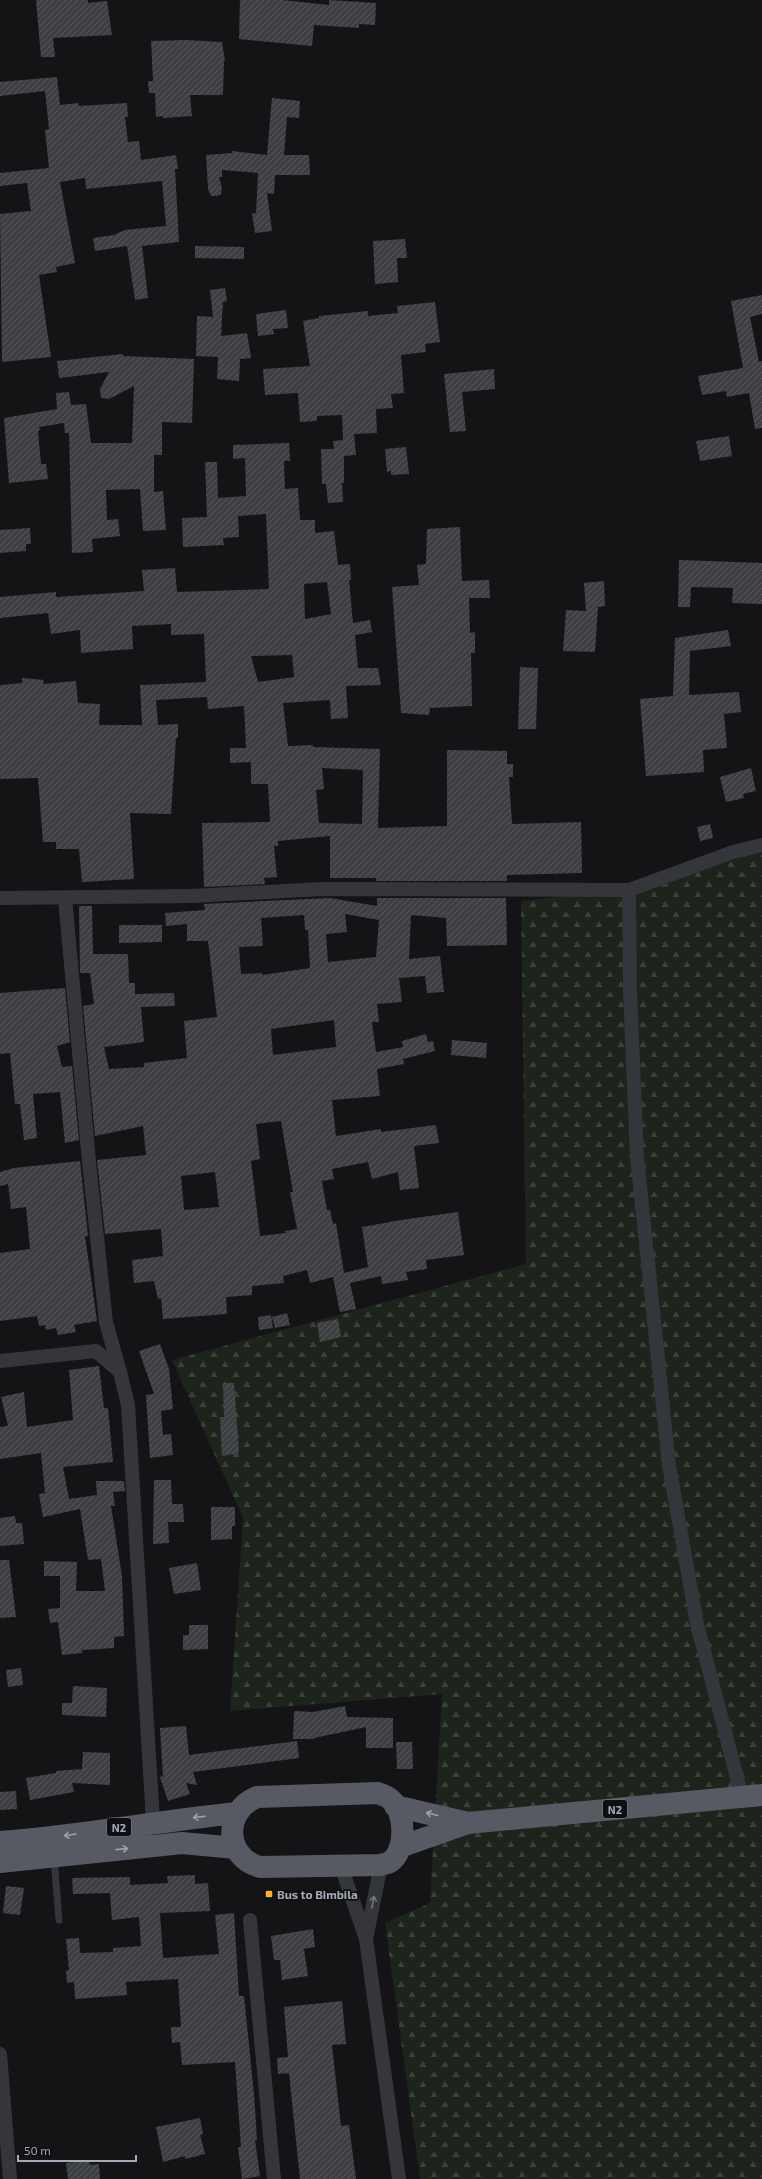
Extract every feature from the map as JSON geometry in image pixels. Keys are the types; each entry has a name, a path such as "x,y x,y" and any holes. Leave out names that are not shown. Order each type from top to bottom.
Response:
{"highway":[{"path":"378,1793 390,1799 396,1806 402,1822 402,1839 400,1847 390,1862 381,1865 260,1867 250,1864 236,1848 233,1826 238,1813 247,1801 257,1797 378,1793"},
{"name":"N2","path":"400,1847 468,1823 752,1796"},
{"name":"N2","path":"396,1806 468,1823"},
{"name":"N2","path":"0,1842 52,1838 153,1822 238,1813"},
{"name":"N2","path":"0,1862 182,1843 236,1848"}],"street":[{"path":"0,898 200,896 322,889 629,890 733,852 762,845"},
{"path":"629,890 630,992 637,1158 656,1323 669,1465 697,1624 752,1796"},
{"path":"65,898 90,1172 106,1322 128,1405 153,1822"},
{"path":"0,1361 96,1351 120,1372"},
{"path":"366,1939 381,1865"},
{"path":"341,1866 366,1939 400,2179"},
{"path":"250,1920 274,2179"},
{"path":"0,2054 10,2179"}],"lane":[{"path":"54,1856 59,1920"}],"green space":[{"path":"762,848 762,2179 420,2179 385,1923 430,1903 442,1694 230,1711 243,1518 172,1360 526,1264 521,901 629,890"}],"building":[{"path":"36,0 88,0 88,3 107,1 112,35 53,38 55,57 41,57"},
{"path":"240,0 282,0 329,5 329,0 376,3 375,25 359,24 359,28 314,25 312,46 239,39"},
{"path":"186,40 222,42 225,61 223,95 190,95 192,116 156,117 155,93 149,93 148,81 153,81 151,41"},
{"path":"57,77 60,105 79,103 79,106 127,103 128,117 125,117 128,142 139,141 141,160 176,155 178,169 175,169 179,242 142,246 148,298 135,300 127,246 95,251 93,238 114,235 125,230 166,226 162,181 86,189 85,178 60,182 75,263 56,267 57,272 39,275 51,357 2,362 0,214 31,211 27,183 0,186 0,173 49,168 45,130 49,129 45,91 0,96 0,82"},
{"path":"272,98 300,101 299,118 287,117 284,155 309,155 310,175 275,175 274,194 267,193 272,231 255,233 252,214 256,213 258,173 222,170 222,177 219,177 222,189 221,194 211,196 208,189 206,155 232,153 232,151 267,155"},
{"path":"405,239 407,258 397,258 398,282 375,284 373,241"},
{"path":"195,246 244,247 244,259 195,258"},
{"path":"225,288 227,301 223,302 221,336 247,333 251,358 240,359 239,381 217,379 218,357 196,356 197,316 213,317 210,290"},
{"path":"762,295 762,314 750,317 759,362 762,361 762,428 755,429 749,393 727,397 726,391 702,395 698,376 743,368 731,301"},
{"path":"435,302 440,342 425,344 426,352 401,355 404,393 391,394 393,408 376,409 377,433 354,434 356,455 344,456 344,483 342,483 343,502 328,503 326,484 322,484 321,449 334,449 333,441 343,440 342,415 317,416 317,421 300,422 298,393 265,395 263,369 310,366 303,321 319,318 319,316 368,311 368,316 398,313 397,306"},
{"path":"286,310 288,328 273,329 274,334 258,336 256,314"},
{"path":"123,354 123,356 194,359 192,423 162,422 162,455 154,455 154,492 163,491 166,530 143,531 140,489 106,490 107,520 118,519 120,536 92,539 93,552 72,553 69,433 65,433 64,423 39,427 40,430 38,431 41,464 46,464 48,479 9,483 4,418 57,409 56,393 69,392 71,405 86,404 91,443 132,443 134,386 109,399 101,398 100,389 109,372 59,378 57,361"},
{"path":"494,369 495,389 462,392 466,431 450,432 444,374"},
{"path":"729,436 732,456 700,461 696,441"},
{"path":"289,443 290,461 284,461 285,489 298,488 300,520 315,520 315,533 334,531 338,565 350,564 351,580 349,580 353,623 370,620 372,632 355,635 358,668 378,668 381,685 346,686 348,718 331,719 330,700 283,703 288,746 313,745 313,747 380,749 378,828 447,826 447,750 507,751 507,764 513,764 513,777 509,777 512,824 581,822 582,873 507,875 507,881 376,881 376,878 330,878 330,836 278,841 278,846 274,846 277,877 264,878 265,884 204,887 202,823 270,822 268,784 251,784 251,762 230,763 230,748 246,748 244,706 208,709 207,697 156,700 158,725 178,724 171,814 130,813 134,879 82,882 79,849 56,849 56,842 43,842 38,778 0,779 0,685 22,683 22,678 44,680 43,684 76,681 78,703 100,704 99,725 142,725 140,685 206,682 204,634 171,635 171,624 132,626 133,649 81,653 80,630 51,634 48,613 0,618 0,597 56,592 56,597 144,591 142,570 175,568 177,592 269,589 266,514 238,516 239,537 223,538 224,545 183,547 182,518 207,517 205,462 217,462 218,498 246,496 245,458 233,459 233,445","holes":["327,582 331,614 305,619 304,584","292,655 294,677 258,682 251,656","322,768 363,770 362,824 319,823 316,790 324,789"]},
{"path":"406,447 409,474 391,475 391,471 387,472 385,449"},
{"path":"460,527 462,581 489,580 490,598 469,598 470,633 475,632 475,653 471,653 472,706 430,708 429,715 401,713 392,587 419,585 417,565 426,564 427,529"},
{"path":"30,528 31,544 26,544 26,551 0,553 0,530"},
{"path":"679,560 762,563 762,604 732,603 733,588 691,587 690,607 678,607"},
{"path":"604,581 605,606 598,607 595,652 563,651 566,610 586,611 584,583"},
{"path":"728,630 731,646 690,651 689,695 739,692 741,712 724,714 727,748 703,750 704,772 646,776 640,699 673,696 675,638"},
{"path":"520,667 538,668 536,729 518,729"},
{"path":"751,768 756,791 743,794 744,798 726,802 720,777"},
{"path":"710,824 713,838 700,841 697,827"},
{"path":"330,898 377,906 377,898 506,898 507,945 447,946 446,918 411,915 409,959 440,956 444,992 427,993 425,976 399,978 402,1002 377,1004 379,1022 372,1022 376,1052 403,1047 402,1041 426,1034 428,1042 433,1041 435,1051 403,1059 404,1064 377,1069 380,1096 332,1100 336,1136 381,1129 381,1132 436,1125 439,1143 414,1146 419,1188 400,1190 398,1172 372,1179 368,1162 332,1169 334,1179 322,1181 327,1210 330,1210 333,1224 336,1223 344,1273 368,1267 362,1227 401,1220 458,1212 464,1255 426,1260 427,1269 406,1272 408,1280 382,1284 381,1276 350,1283 356,1309 340,1312 333,1277 310,1283 307,1270 283,1276 284,1283 252,1286 252,1295 226,1297 227,1314 163,1319 161,1298 158,1299 154,1281 134,1283 132,1260 163,1256 161,1229 105,1234 97,1160 146,1155 143,1126 95,1136 83,1006 94,1004 90,973 80,973 79,906 92,906 93,954 128,954 129,983 135,983 135,994 174,993 175,1006 141,1007 144,1042 104,1047 109,1069 144,1067 144,1063 187,1058 184,1021 217,1017 208,941 187,941 187,924 166,926 165,913 205,910 204,904","holes":["345,914 379,920 376,957 328,962 326,934 347,932","304,915 305,930 308,930 310,968 262,975 262,973 241,974 239,947 263,946 261,918","334,1020 336,1047 273,1055 271,1029","281,1121 293,1192 290,1192 297,1229 285,1231 286,1233 260,1236 251,1161 260,1159 256,1124","215,1172 219,1207 184,1210 181,1176"]},
{"path":"119,925 162,925 162,942 119,943"},
{"path":"65,988 70,1042 57,1046 62,1067 72,1066 79,1140 65,1143 60,1092 33,1094 37,1138 24,1140 20,1104 15,1104 10,1053 0,1054 0,993"},
{"path":"452,1040 487,1043 486,1058 451,1055"},
{"path":"80,1161 88,1236 85,1236 97,1321 74,1325 76,1332 58,1335 56,1328 46,1330 45,1325 39,1326 37,1316 0,1321 0,1253 30,1249 26,1207 11,1209 8,1184 0,1186 0,1172 14,1168"},
{"path":"287,1313 290,1325 275,1328 272,1317"},
{"path":"271,1315 273,1328 259,1330 258,1317"},
{"path":"338,1319 341,1337 320,1342 317,1323"},
{"path":"160,1344 169,1369 173,1409 161,1411 163,1435 171,1434 173,1455 150,1458 146,1395 154,1394 139,1351"},
{"path":"99,1366 104,1408 108,1408 113,1462 63,1467 69,1499 97,1495 96,1481 124,1481 125,1491 113,1492 115,1506 111,1506 122,1576 124,1636 114,1637 114,1648 82,1650 82,1653 62,1655 58,1622 50,1623 48,1609 60,1608 60,1576 44,1576 44,1561 77,1562 76,1591 105,1591 101,1559 88,1560 80,1509 43,1517 39,1494 45,1493 41,1453 0,1459 0,1427 8,1426 1,1397 24,1392 27,1427 73,1420 69,1370"},
{"path":"223,1383 234,1383 239,1453 222,1456 220,1417 224,1417"},
{"path":"154,1480 171,1480 172,1504 183,1504 184,1522 168,1522 169,1543 153,1544"},
{"path":"211,1507 235,1507 235,1526 232,1526 232,1539 211,1540"},
{"path":"15,1516 16,1523 22,1523 24,1544 0,1546 0,1518"},
{"path":"0,1560 9,1560 16,1617 0,1618"},
{"path":"197,1563 201,1590 174,1594 169,1568"},
{"path":"189,1625 208,1625 208,1649 183,1650 183,1635 189,1635"},
{"path":"21,1668 23,1685 8,1687 6,1670"},
{"path":"73,1686 107,1688 106,1717 62,1715 62,1703 72,1703"},
{"path":"345,1706 347,1717 393,1718 393,1748 366,1748 366,1727 314,1739 293,1739 294,1711 313,1712"},
{"path":"186,1726 189,1755 297,1741 299,1758 193,1772 197,1785 186,1783 190,1794 168,1801 160,1777 163,1776 160,1728"},
{"path":"396,1742 412,1742 413,1769 397,1769"},
{"path":"83,1752 110,1753 110,1785 72,1783 74,1792 30,1800 26,1778 56,1773 56,1771 82,1769"},
{"path":"16,1791 17,1809 0,1810 0,1792"},
{"path":"195,1875 195,1884 208,1883 210,1911 160,1913 163,1958 219,1954 215,1915 234,1913 239,1996 244,1996 254,2094 257,2140 255,2140 260,2176 242,2179 238,2147 241,2147 235,2062 182,2065 180,2042 172,2043 171,2027 181,2027 178,1979 126,1982 127,1995 75,1999 74,1982 67,1983 66,1971 69,1970 66,1939 79,1938 80,1953 113,1952 113,1948 141,1946 139,1917 112,1920 110,1893 73,1894 72,1878 130,1877 130,1885 168,1883 167,1876"},
{"path":"6,1886 24,1888 20,1915 3,1913"},
{"path":"313,1929 315,1947 304,1949 308,1976 282,1980 280,1960 274,1960 271,1936"},
{"path":"342,2001 346,2044 332,2045 341,2126 349,2125 356,2179 300,2179 289,2073 278,2074 277,2058 288,2057 284,2007"},
{"path":"200,2118 203,2134 200,2135 205,2154 185,2159 185,2156 163,2162 156,2127"},
{"path":"89,2161 90,2165 99,2164 100,2179 68,2179 66,2163"}],"place":[{"name":"Bus to Bimbila","path":"269,1894"}]}
